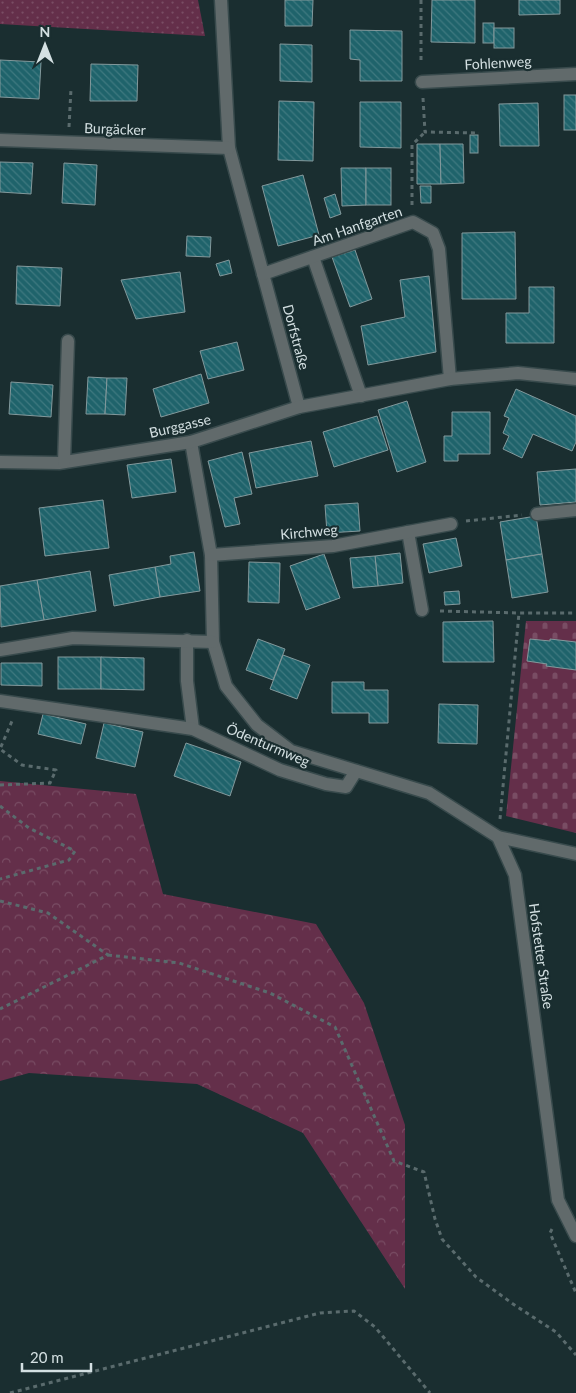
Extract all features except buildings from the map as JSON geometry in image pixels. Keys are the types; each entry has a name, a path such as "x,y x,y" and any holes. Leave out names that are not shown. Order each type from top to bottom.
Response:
{"street":[{"name":"Dorfstraße","path":"221,0 229,148 300,408"},
{"name":"Fohlenweg","path":"422,82 576,74"},
{"name":"Burgäcker","path":"0,140 229,148"},
{"name":"Am Hanfgarten","path":"263,274 413,222 433,233 439,249 450,379"},
{"path":"313,257 361,396"},
{"path":"64,462 68,341"},
{"path":"300,408 450,379 518,373 576,378"},
{"name":"Burggasse","path":"0,462 64,462 191,442 300,408"},
{"name":"Ödenturmweg","path":"5,702 193,729 280,770 326,784 346,787 356,771 291,751 257,725 226,686 213,642 211,555 191,442"},
{"path":"537,514 576,510"},
{"name":"Kirchweg","path":"211,555 333,546 451,524"},
{"path":"408,532 422,610"},
{"path":"0,650 73,638 213,642"},
{"path":"187,640 187,680 193,729"},
{"path":"356,771 429,794 499,830 576,854"},
{"name":"Hofstetter Straße","path":"499,830 515,875 558,1200 576,1236"}],"path":[{"path":"420,0 425,132"},
{"path":"68,142 71,89"},
{"path":"413,222 412,145 425,132 480,133"},
{"path":"451,524 478,519 537,514"},
{"path":"422,610 576,614"},
{"path":"499,830 519,613"},
{"path":"0,785 50,783 56,770 22,765 0,749 13,720 5,702"},
{"path":"0,806 29,828 75,851 69,860 0,879"},
{"path":"0,901 48,913 108,955 179,963 270,993 335,1027 394,1161 424,1172 435,1219 442,1239 476,1277 556,1332 576,1354"},
{"path":"0,1009 108,955"},
{"path":"564,1212 550,1233 576,1294"},
{"path":"10,1393 320,1313 354,1312 375,1327 430,1393"}],"green space":[{"path":"0,0 198,0 205,36 0,24"},
{"path":"526,621 576,621 576,833 506,816"},
{"path":"0,781 136,794 163,894 316,924 364,1003 405,1125 405,1289 303,1133 197,1084 29,1073 0,1081"}]}
